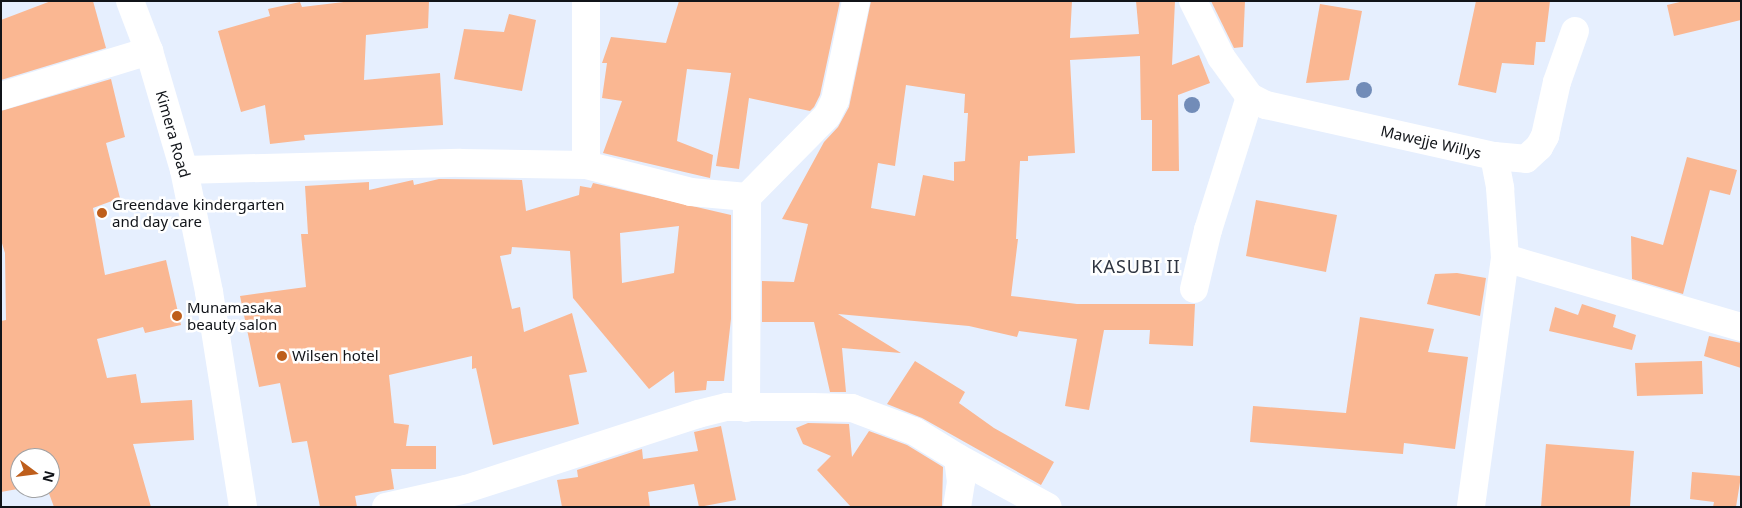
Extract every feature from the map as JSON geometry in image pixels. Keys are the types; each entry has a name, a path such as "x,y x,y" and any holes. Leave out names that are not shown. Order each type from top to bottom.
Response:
{"street":[{"name":"Kimera Road","path":"130,1 149,50 184,170 209,292 243,507"},
{"path":"586,1 586,165"},
{"path":"746,408 748,196 827,116 835,100 856,1"},
{"path":"1193,1 1221,58 1250,97 1236,135 1194,289"},
{"path":"1494,156 1526,159 1539,147 1545,136 1557,82 1575,31"},
{"path":"1,96 149,50"},
{"name":"Mawejje Willys","path":"1250,97 1266,105 1494,156 1500,188 1505,258 1471,507"},
{"path":"184,170 460,163 586,165 691,192 748,196"},
{"path":"1505,258 1741,327"},
{"path":"386,507 466,489 698,414 727,407 852,408 914,430 958,458 1048,507"},
{"path":"957,507 961,482 958,458"}],"building":[{"path":"51,1 93,1 106,48 1,80 1,20"},
{"path":"352,1 429,1 428,28 366,35 364,80 440,73 443,125 304,135 305,140 270,144 265,105 241,112 218,31 270,16 268,9 300,2 302,7"},
{"path":"679,1 840,1 820,95 814,107 810,111 749,98 739,169 716,166 731,73 687,69 677,141 713,155 710,178 603,153 622,101 602,98 607,63 602,63 611,37 666,43"},
{"path":"871,1 1072,1 1070,38 1139,34 1136,1 1175,1 1172,65 1199,55 1210,83 1178,95 1179,171 1152,171 1152,120 1141,120 1140,56 1070,60 1075,153 1028,156 1028,161 1020,161 1016,239 1018,239 1011,296 1077,304 1195,304 1193,346 1149,344 1150,330 1104,330 1089,410 1065,406 1077,339 1019,331 1017,337 969,326 838,314 901,353 842,348 846,392 830,392 814,322 762,322 762,281 794,282 808,224 782,219 824,142 838,127 849,107","holes":["906,85 965,94 964,113 968,113 965,161 954,162 954,181 923,175 915,216 871,208 878,163 895,166"]},
{"path":"1211,1 1245,1 1243,47 1234,48"},
{"path":"1476,1 1550,1 1545,42 1536,42 1534,65 1502,63 1496,93 1458,85"},
{"path":"1684,1 1741,1 1741,20 1674,36 1667,5"},
{"path":"1320,4 1362,11 1349,80 1306,83"},
{"path":"509,14 536,20 522,91 454,79 464,29 504,32"},
{"path":"111,79 125,137 106,143 120,198 93,208 105,275 166,260 181,325 145,333 143,327 97,339 107,378 136,374 141,403 192,400 194,440 133,444 151,507 54,507 51,498 60,498 60,448 10,448 10,490 1,492 1,321 6,320 5,253 1,240 1,111"},
{"path":"1687,157 1737,170 1730,195 1710,190 1683,294 1632,279 1631,236 1663,245"},
{"path":"439,179 522,180 526,211 579,195 580,186 591,188 593,183 731,215 731,319 724,381 707,381 706,390 675,393 674,371 649,389 573,298 570,251 512,247 511,254 500,256 512,309 520,307 524,332 572,313 587,372 569,375 579,424 493,445 476,368 472,369 472,356 389,375 394,423 409,425 406,446 436,446 436,469 391,469 394,489 355,496 357,507 320,507 307,441 292,443 280,383 259,387 240,296 306,287 301,234 308,234 305,186 369,182 369,190 413,180 414,185","holes":["679,226 674,273 622,283 620,233"]},
{"path":"1256,200 1337,215 1326,272 1246,256"},
{"path":"1457,273 1486,278 1480,316 1427,304 1435,274"},
{"path":"1582,304 1616,315 1613,327 1636,335 1632,350 1549,331 1555,307 1578,315"},
{"path":"1360,317 1434,329 1428,352 1468,357 1455,449 1404,443 1403,454 1250,442 1253,406 1346,413"},
{"path":"1709,336 1741,343 1741,368 1704,356"},
{"path":"915,361 965,392 959,403 994,428 1054,462 1041,485 922,418 887,404"},
{"path":"1702,361 1703,394 1637,396 1635,363"},
{"path":"808,423 849,424 852,457 869,431 907,445 943,467 942,507 851,507 817,470 831,456 803,444 796,428"},
{"path":"721,426 736,500 699,507 694,484 648,492 650,507 562,507 557,480 578,477 577,470 642,449 643,459 698,451 694,432"},
{"path":"1546,444 1634,451 1630,507 1541,507"},
{"path":"1692,472 1741,476 1736,507 1713,507 1714,502 1690,499"}],"place":[{"name":"Greendave kindergarten and day care","path":"102,213"},
{"name":"Munamasaka beauty salon","path":"177,316"},
{"name":"Wilsen hotel","path":"282,356"}],"district":[{"name":"KASUBI II","path":"1136,266"}]}
